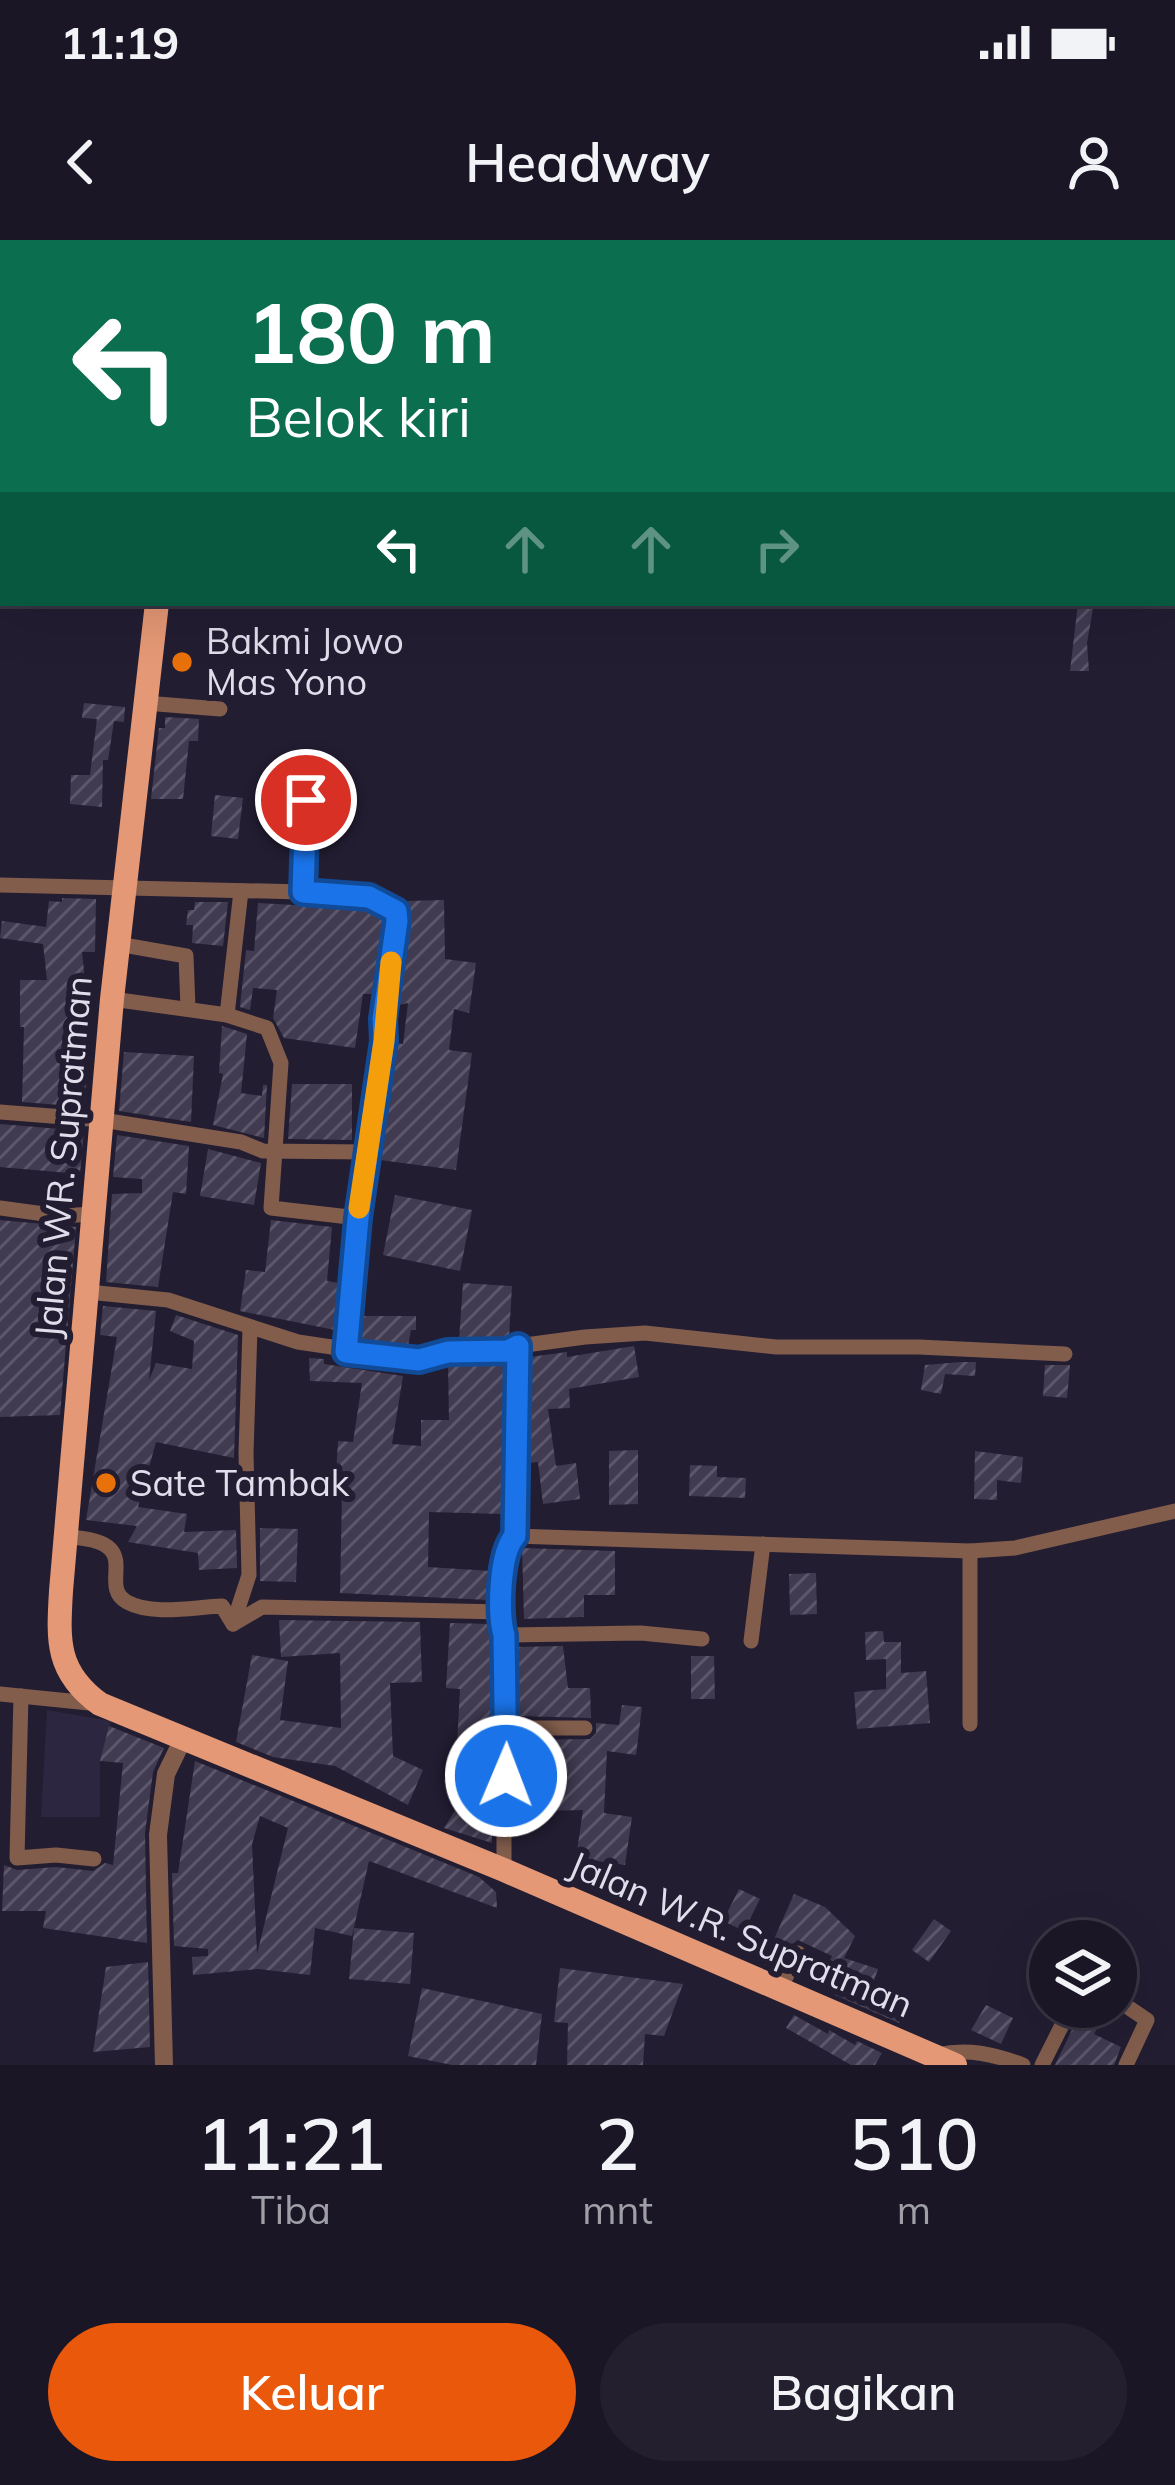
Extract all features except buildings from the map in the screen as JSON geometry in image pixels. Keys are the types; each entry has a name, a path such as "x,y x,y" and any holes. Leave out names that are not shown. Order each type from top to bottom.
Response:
{"main road":[{"name":"Jalan WR. Supratman","path":"100,1704 73,1681 59,1624 112,999 157,606"},
{"name":"Jalan W.R. Supratman","path":"100,1704 504,1870 945,2061"}],"street":[{"path":"145,703 220,709"},
{"path":"303,892 308,777"},
{"path":"0,885 303,892 369,897 396,911 346,1352"},
{"path":"227,1016 241,891"},
{"path":"118,944 186,956 188,1008"},
{"path":"112,999 188,1008 267,1028 279,1052 271,1208 358,1218"},
{"path":"0,1112 102,1120 241,1142 263,1151 368,1152"},
{"path":"0,1208 58,1216 94,1214"},
{"path":"88,1292 168,1300 250,1328 346,1352 419,1360 448,1352 508,1351 518,1346 645,1333 776,1347 1065,1354"},
{"path":"233,1624 249,1575 250,1328"},
{"path":"504,1870 506,1728 500,1621 502,1564 506,1545 515,1536 518,1346"},
{"path":"515,1536 970,1551 1015,1548 1175,1511"},
{"path":"66,1537 97,1538 110,1546 118,1589 127,1602 148,1608 222,1606 233,1624"},
{"path":"751,1641 763,1544"},
{"path":"970,1551 970,1724"},
{"path":"233,1624 262,1607 503,1612"},
{"path":"504,1635 641,1633 702,1639"},
{"path":"0,1694 100,1704"},
{"path":"21,1696 9,1859 94,1858"},
{"path":"506,1728 584,1728"},
{"path":"164,2065 158,1835 166,1774 184,1737"},
{"path":"779,1991 798,1953"},
{"path":"1126,2065 1147,2020 1137,2010"},
{"path":"1042,2065 1060,2028"},
{"path":"945,2061 961,2050 1023,2065"}],"shaded area":[{"path":"47,1710 111,1721 100,1761 100,1817 41,1817"}],"slow traffic":[{"path":"359,1208 391,962"}],"place":[{"name":"Bakmi Jowo Mas Yono","path":"182,662"},
{"name":"Sate Tambak","path":"106,1483"}],"route":[{"path":"306,800 303,892 369,897 396,911 397,921 358,1218 346,1352 419,1360 448,1352 508,1351 518,1346 515,1536 506,1545 502,1564 500,1621 506,1776"}]}
